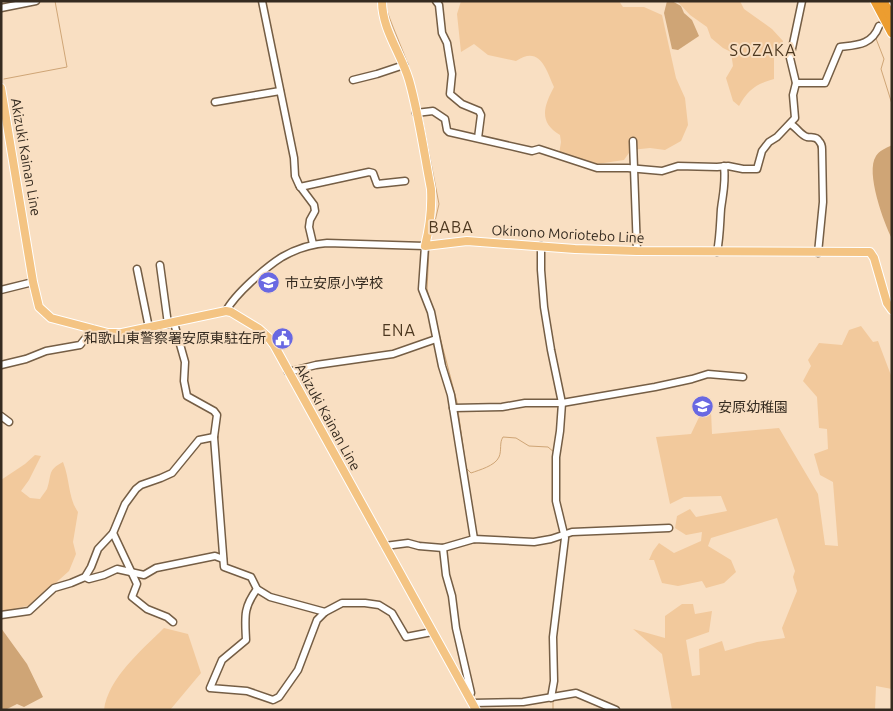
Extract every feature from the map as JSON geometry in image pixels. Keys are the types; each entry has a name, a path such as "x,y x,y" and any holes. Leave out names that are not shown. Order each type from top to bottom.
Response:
{"highway":[{"path":"875,1 892,33"},
{"path":"883,1 892,18"}],"main road":[{"path":"382,1 382,11 386,24 404,65 416,113 431,189 432,206 429,232 425,246"},
{"name":"Akizuki Kainan Line","path":"1,88 33,282 39,307 51,318 108,333 122,334 226,311 259,329 268,337 472,703"},
{"name":"Okinono Moriotebo Line","path":"425,246 467,241 637,251 870,252 874,258 887,303 892,310"}],"street":[{"path":"1,8 36,1"},
{"path":"262,1 294,158 295,176 300,187 314,205 315,211 310,220 309,227 313,244"},
{"path":"436,1 439,5 442,33 446,43 452,74 450,94 462,104 480,111 482,116 478,138"},
{"path":"416,113 434,110 445,119 447,130 450,132 532,151 540,149 597,168 634,168 662,171 678,166 724,166 737,167 743,170 757,169 762,151 795,118 792,94 796,83 790,58 802,1"},
{"path":"796,83 825,83 840,47 861,45 876,35 879,26"},
{"path":"353,80 404,65"},
{"path":"215,102 280,91"},
{"path":"790,124 795,126 801,134 815,138 820,142 822,149 822,202 818,253"},
{"path":"633,141 637,251"},
{"path":"717,252 725,188 724,166"},
{"path":"300,187 369,172 373,173 377,184 405,181"},
{"path":"226,311 230,304 249,285 282,257 313,244 425,246 422,289 431,312 453,408 474,539"},
{"path":"541,246 544,307 562,403 556,457 556,501 564,534 563,558 553,637 554,681 551,698"},
{"path":"160,265 171,324 185,362 184,381 187,396 214,411 217,415 214,437 224,567 251,576 257,588 270,597 325,612"},
{"path":"137,269 149,328"},
{"path":"1,290 33,282"},
{"path":"1,365 26,360 46,351 80,345 93,329"},
{"path":"288,372 316,365 393,354 436,339"},
{"path":"453,408 502,407 525,403 562,403 655,387 708,374 743,377"},
{"path":"1,416 9,422"},
{"path":"1,615 29,611 54,588 71,583 84,576 92,567 98,549 113,533 125,504 136,489 141,485 172,473 199,440 214,437"},
{"path":"385,546 408,543 443,548 474,539 534,542 572,532 606,529 669,528"},
{"path":"113,533 137,584 132,597 147,609 167,617 172,622"},
{"path":"443,548 446,575 452,596 456,628 472,703 510,703 576,693 616,710"},
{"path":"84,576 89,579 117,569 144,575 156,568 215,556 223,559"},
{"path":"257,588 248,601 245,617 246,640 222,660 210,688 247,691 273,700 279,697 298,670 317,620 325,612 342,603 379,605 392,613 406,638 432,632"}],"shaded area":[{"path":"461,1 619,1 623,7 644,7 662,15 676,78 685,98 688,125 681,141 665,150 650,148 631,150 624,160 597,164 559,154 560,135 548,125 545,113 554,87 545,67 536,57 524,57 516,61 488,55 474,44 461,52 457,14"},
{"path":"667,1 672,1 681,6 684,13 692,20 699,36 678,50 672,49 664,13"},
{"path":"677,1 740,1 744,9 772,29 783,41 782,47 774,53 774,79 753,88 739,106 733,101 726,78 733,66 731,52 711,38 707,27 690,15"},
{"path":"892,145 892,239 877,198 873,164 876,156 881,151"},
{"path":"861,326 873,342 878,341 892,378 892,689 876,686 875,710 672,710 662,654 633,629 665,638 665,616 682,604 693,604 695,614 712,611 709,632 686,640 692,676 700,675 699,649 722,641 725,651 757,642 785,638 782,628 797,591 793,577 795,571 777,518 711,538 708,546 731,560 736,572 724,583 706,588 702,581 678,586 662,583 654,560 649,560 659,543 674,553 701,541 702,532 686,535 675,528 677,516 690,509 696,517 727,511 721,496 684,497 670,504 656,437 691,434 702,411 711,411 712,434 779,428 818,494 825,545 838,546 833,482 820,475 814,454 828,449 827,429 819,428 817,397 803,381 811,366 808,360 819,343 842,345 849,330"},
{"path":"35,455 41,456 21,491 30,498 40,499 47,489 52,470 63,462 72,501 78,512 73,542 76,554 69,571 31,605 1,612 1,480"},
{"path":"1,628 27,664 43,697 24,707 17,704 1,710"},
{"path":"164,628 188,634 201,673 170,710 104,710 112,687 127,665"}],"waterway":[{"path":"4,79 67,67 55,1"},
{"path":"386,8 415,89"},
{"path":"874,30 881,19"},
{"path":"875,36 884,59 881,69 892,104"},
{"path":"422,117 439,204 430,243"},
{"path":"429,250 427,289 431,305"},
{"path":"435,318 458,406"},
{"path":"458,410 466,468 471,473 497,460 503,437 516,438 529,446 548,447 555,453"},
{"path":"559,458 559,467"},
{"path":"565,568 568,537"},
{"path":"553,701 553,710"}],"place":[{"name":"市立安原小学校","path":"269,283"},
{"name":"和歌山東警察署安原東駐在所","path":"282,338"},
{"name":"安原幼稚園","path":"702,407"}],"district":[{"name":"SOZAKA","path":"763,50"},
{"name":"BABA","path":"451,227"},
{"name":"ENA","path":"399,330"}]}
